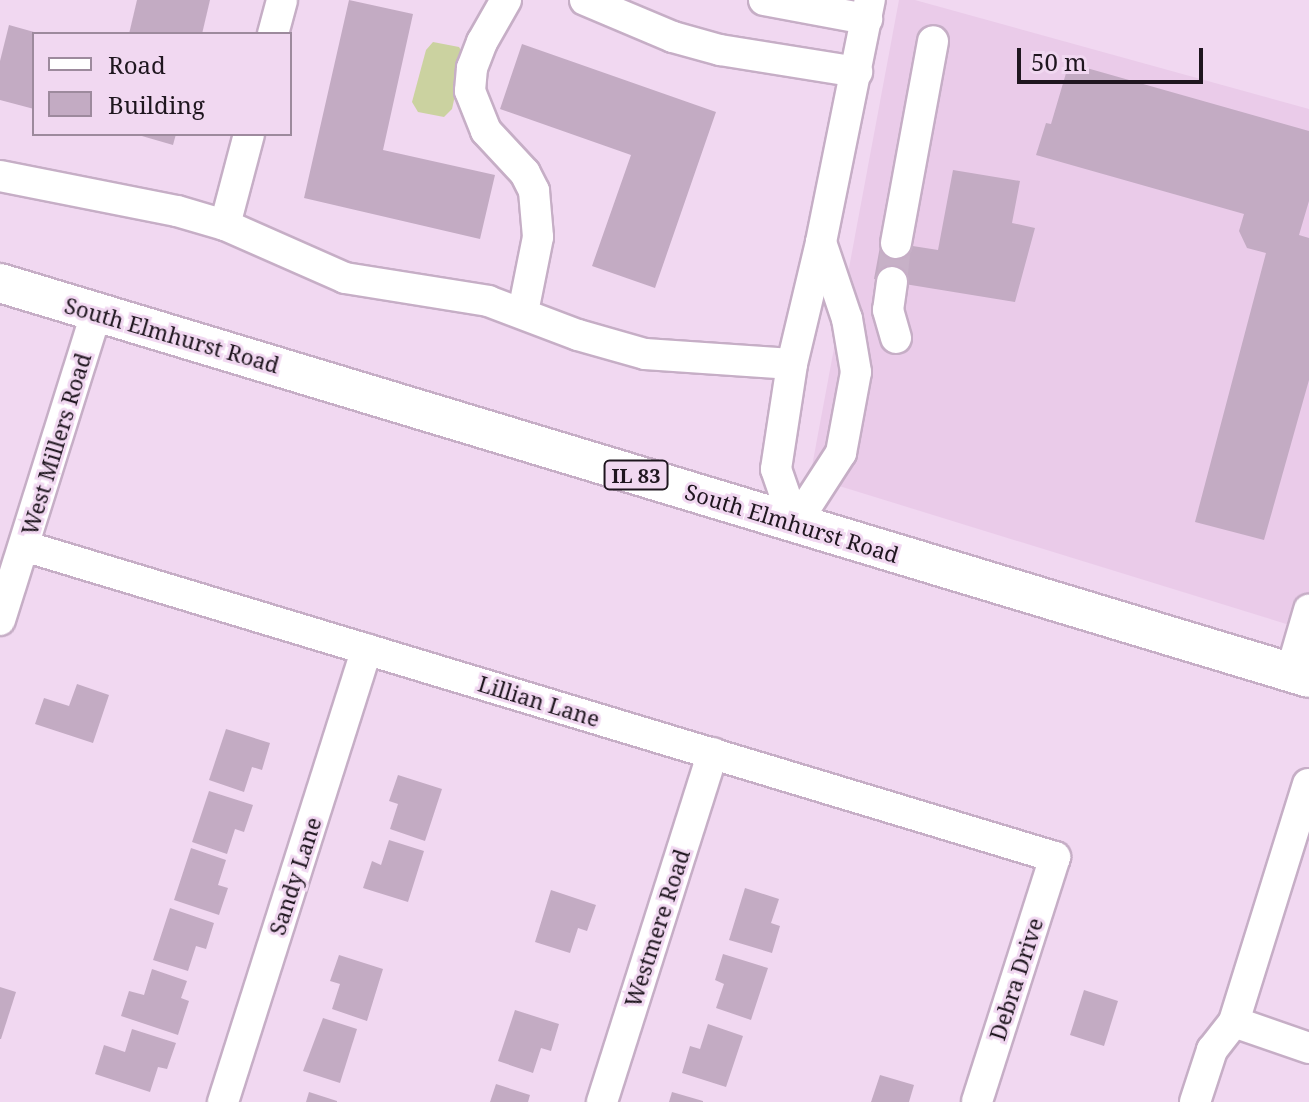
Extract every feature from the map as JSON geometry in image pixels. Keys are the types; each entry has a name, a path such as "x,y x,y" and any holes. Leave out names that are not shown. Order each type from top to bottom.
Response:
{"main road":[{"name":"South Elmhurst Road","path":"0,283 1300,675"}],"street":[{"path":"274,32 282,0"},
{"path":"506,0 482,42 472,68 470,91 486,131 525,173 534,191 538,237 523,312"},
{"path":"585,0 673,37 720,50 857,72"},
{"path":"764,0 868,10 821,242 792,364 776,469 795,524"},
{"path":"896,243 933,41"},
{"path":"225,225 248,136"},
{"path":"0,176 127,199 225,225 345,278 488,301 578,335 645,354 792,364"},
{"path":"795,524 841,453 856,372 847,319 821,242"},
{"path":"892,282 888,310 896,338"},
{"name":"West Millers Road","path":"0,620 96,314"},
{"name":"Lillian Lane","path":"24,546 1055,857"},
{"path":"1300,675 1309,610"},
{"name":"Sandy Lane","path":"223,1102 367,649"},
{"name":"Westmere Road","path":"602,1102 713,753"},
{"path":"1195,1102 1212,1050 1234,1022 1308,784"},
{"name":"Debra Drive","path":"977,1102 1055,857"},
{"path":"1234,1022 1309,1048"}],"shaded area":[{"path":"899,0 915,0 1309,109 1309,631 810,477"}],"green space":[{"path":"433,42 459,47 464,55 452,109 444,117 418,112 412,102 426,50"}],"building":[{"path":"137,0 210,0 202,32 129,32"},
{"path":"349,0 413,14 383,150 495,175 480,239 304,198"},
{"path":"9,25 34,32 32,108 0,100 0,61"},
{"path":"522,44 716,112 655,288 592,266 631,155 500,109"},
{"path":"1069,63 1309,131 1309,201 1299,235 1309,238 1309,380 1264,540 1195,522 1266,253 1247,248 1239,231 1244,214 1036,155 1046,123 1051,124"},
{"path":"142,136 175,136 173,145"},
{"path":"953,170 1020,181 1012,223 1035,228 1015,302 874,279 881,241 938,250"},
{"path":"77,684 109,695 93,743 35,724 44,698 69,706"},
{"path":"226,729 270,743 262,770 252,767 244,792 209,780"},
{"path":"398,775 442,789 425,841 390,829 398,804 389,801"},
{"path":"209,791 253,805 244,832 235,829 227,854 192,842"},
{"path":"389,840 424,851 408,902 363,888 372,861 381,865"},
{"path":"191,848 226,860 218,885 228,888 219,915 174,900"},
{"path":"745,888 779,899 771,923 780,926 772,953 729,940"},
{"path":"551,890 596,905 587,931 578,928 570,953 535,942"},
{"path":"170,908 214,923 206,949 196,946 188,971 153,960"},
{"path":"723,954 768,968 751,1020 716,1008 724,984 715,980"},
{"path":"339,955 383,969 367,1021 332,1009 340,984 330,981"},
{"path":"152,969 187,981 181,998 189,1001 178,1035 121,1016 129,991 144,995"},
{"path":"0,987 16,992 1,1039 0,1039"},
{"path":"1084,990 1118,1001 1104,1046 1070,1035"},
{"path":"515,1010 559,1024 551,1051 541,1048 533,1073 498,1061"},
{"path":"323,1018 357,1029 340,1083 303,1071"},
{"path":"708,1024 743,1036 726,1087 682,1073 690,1046 700,1049"},
{"path":"132,1029 176,1043 167,1069 158,1067 150,1092 95,1074 104,1045 125,1052"},
{"path":"880,1075 914,1085 909,1102 871,1102"},
{"path":"496,1084 530,1095 528,1102 490,1102"},
{"path":"309,1092 337,1101 337,1102 306,1102"},
{"path":"672,1092 703,1101 703,1102 669,1102"}],"tunnel":[{"path":"892,282 896,243"}]}
